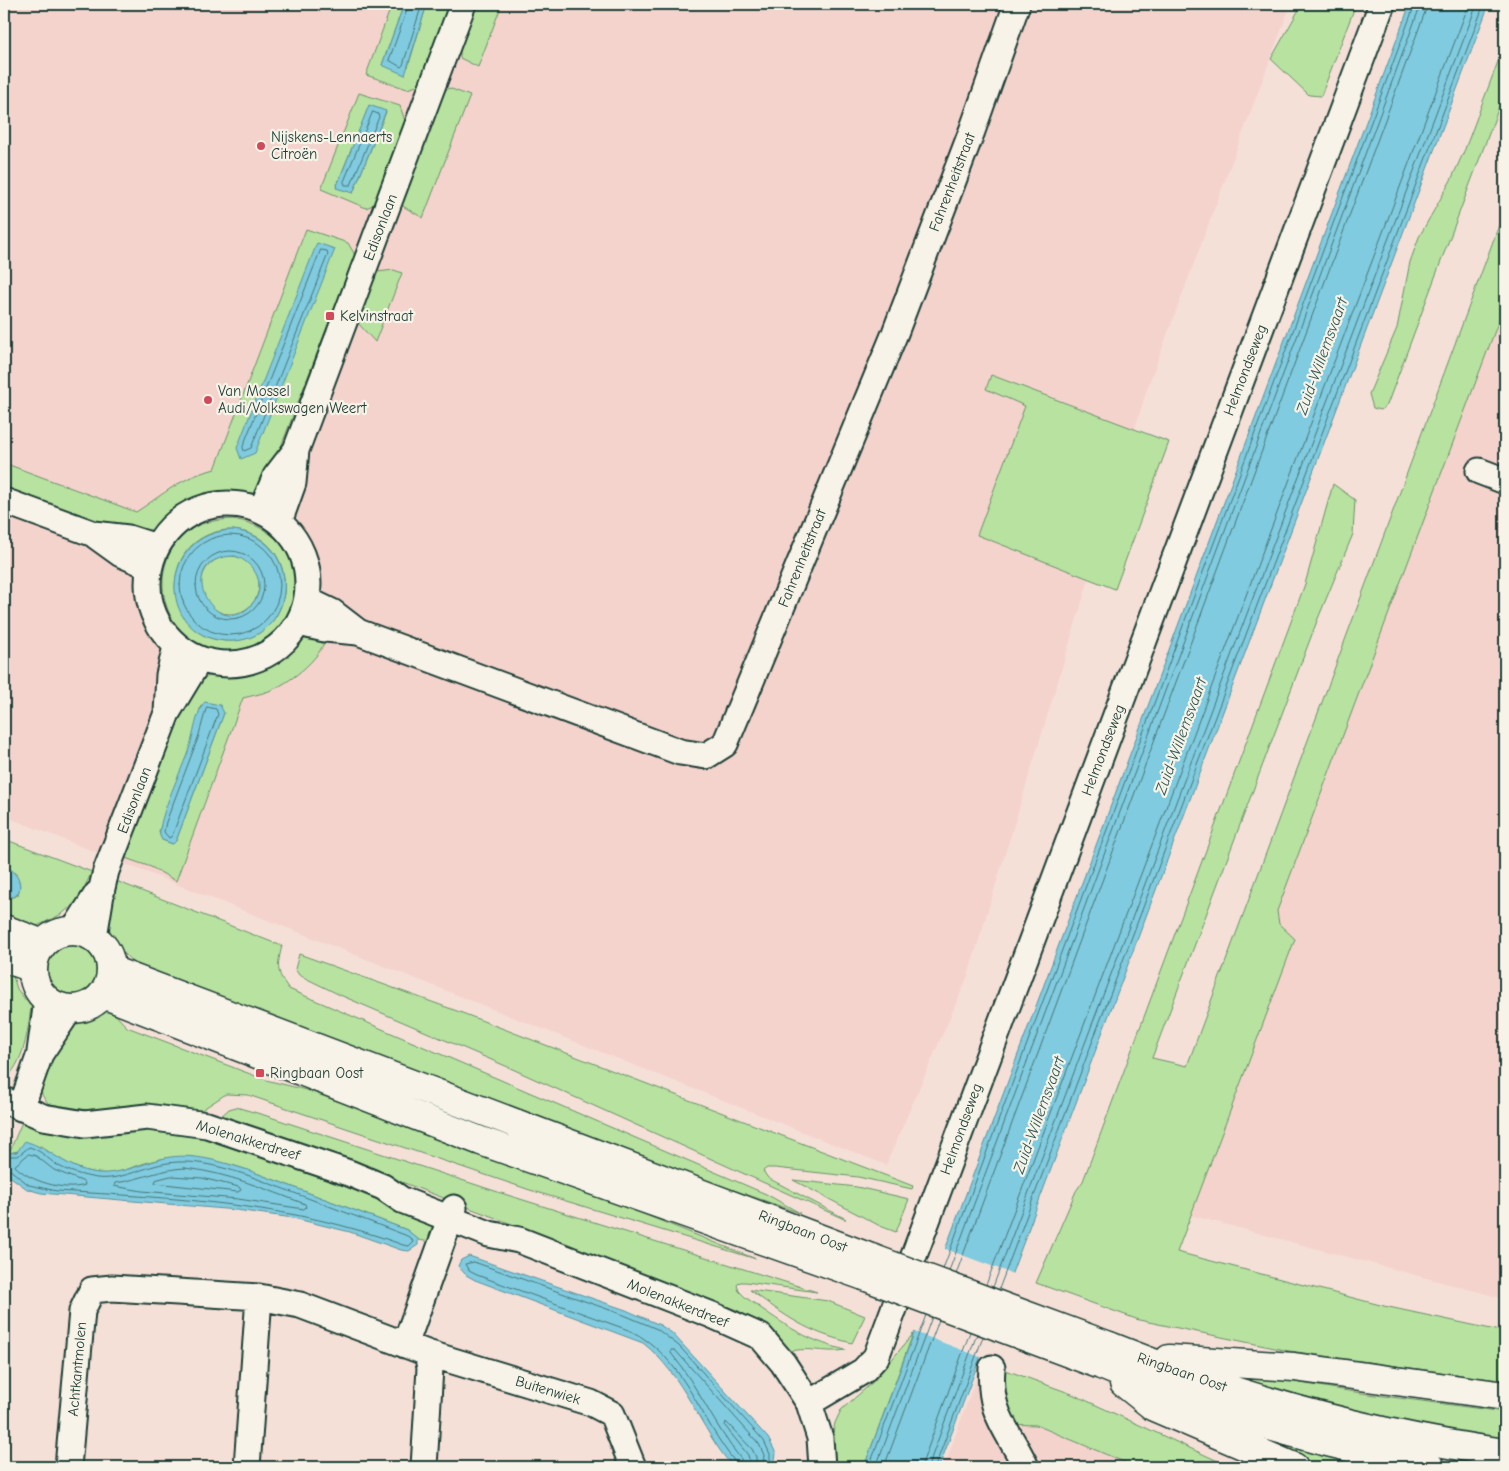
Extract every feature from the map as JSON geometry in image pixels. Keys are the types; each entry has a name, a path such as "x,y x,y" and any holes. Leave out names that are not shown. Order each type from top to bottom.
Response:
{"main road":[{"path":"4,929 38,956"},
{"path":"84,934 106,952 107,982 94,1002 82,1008 58,1004 39,991 34,980 38,956 51,936 84,934"},
{"path":"4,958 38,956"},
{"name":"Ringbaan Oost","path":"107,982 481,1140 867,1267 1105,1356 1210,1409 1319,1440 1430,1467"},
{"path":"1105,1356 1154,1407 1294,1467"},
{"name":"Ringbaan Oost","path":"1105,1356 1137,1357 1213,1384 1327,1419 1449,1445 1505,1454"},
{"path":"1137,1357 1294,1367 1505,1396"}],"street":[{"name":"Edisonlaan","path":"270,516 293,483 296,450 463,4"},
{"name":"Fahrenheitstraat","path":"303,611 324,629 358,632 680,752 706,756 725,744 895,333 972,131 1017,4"},
{"name":"Helmondseweg","path":"809,1403 863,1371 876,1357 883,1340 1382,4"},
{"path":"1479,471 1505,481"},
{"path":"4,501 94,534 121,554 153,556"},
{"path":"237,504 270,516 294,538 304,557 308,578 303,611 285,641 266,655 252,661 222,665 199,660 176,646 161,630 151,610 147,588 153,556 171,527 190,513 213,505 237,504"},
{"name":"Edisonlaan","path":"167,713 169,675 176,646"},
{"name":"Edisonlaan","path":"84,934 167,713 199,660"},
{"name":"Molenakkerdreef","path":"58,1004 40,1054 12,1104 44,1116 85,1124 147,1116 207,1125 349,1173 383,1187 402,1200 452,1213 489,1234 519,1240 712,1314 761,1337 784,1363 809,1403"},
{"path":"424,1467 430,1368 416,1349 452,1213"},
{"name":"Achtkantmolen","path":"68,1467 82,1311 92,1290 112,1288 259,1297 300,1305 416,1349"},
{"path":"247,1467 259,1297"},
{"name":"Buitenwiek","path":"416,1349 591,1403 612,1414 633,1467"},
{"path":"992,1368 990,1390 997,1415 1026,1467"},
{"path":"809,1403 820,1438 822,1467"}],"shaded area":[{"path":"4,4 1291,4 1147,389 968,976 886,1165 4,816"},
{"path":"1505,244 1505,1299 1141,1202"},
{"path":"982,1361 1230,1467 944,1467"}],"green space":[{"path":"392,4 404,4 382,65 408,67 427,4 451,4 420,85 407,89 366,75"},
{"path":"476,4 502,4 478,67 460,58 460,47"},
{"path":"1302,4 1356,4 1321,96 1309,95 1271,59"},
{"path":"1505,43 1505,91 1387,405 1381,410 1373,408 1369,394 1397,328 1410,262 1419,237 1451,180 1465,149"},
{"path":"449,88 470,96 423,218 401,205 444,91"},
{"path":"359,93 400,106 405,121 375,204 366,208 321,189","holes":["369,106 386,112 353,193 336,187"]},
{"path":"1505,209 1505,304 1277,911 1279,924 1295,939 1177,1252 1384,1306 1505,1332 1505,1381 1289,1351 1139,1320 1036,1283 1076,1191 1083,1181 1305,584 1333,484 1355,500 1353,534 1317,621 1152,1058 1187,1066"},
{"path":"306,229 348,243 355,255 260,501 227,498 207,501 158,528 137,530 99,522 4,490 4,463 136,512 182,481 215,469"},
{"path":"394,270 402,273 375,342 357,322 377,272"},
{"path":"991,375 1169,442 1115,589 977,535 1025,406 986,389"},
{"path":"233,519 263,529 283,547 294,569 296,592 289,615 275,634 253,647 225,651 203,646 186,636 173,620 165,601 163,581 167,561 177,543 193,528 212,521","holes":["226,530 251,534 269,546 280,563 284,583 282,604 272,622 256,635 232,641 209,637 191,626 180,610 175,590 177,570 186,552 202,537"]},
{"path":"230,556 241,558 254,569 259,585 257,596 246,609 230,614 219,612 206,601 201,585 203,574 214,561"},
{"path":"301,639 325,639 317,655 294,677 277,688 243,698 176,881 151,867 125,858 187,695 194,686 212,675 245,673 261,669 283,656","holes":["201,705 224,713 176,841 173,844 162,840 159,831 194,736"]},
{"path":"4,839 92,872 78,900 62,914 35,927 4,922 4,896 14,897 18,895 19,881 16,873 4,867"},
{"path":"116,881 282,946 279,969 289,989 766,1194 800,1213 549,1123 134,964 117,944 109,926 109,906"},
{"path":"67,946 77,946 86,950 92,956 96,970 92,984 86,990 77,994 67,994 58,990 52,984 48,975 48,965 52,956 58,950"},
{"path":"299,954 457,1011 913,1186 912,1189 858,1177 775,1168 767,1168 763,1171 768,1178 846,1219 844,1219 508,1067 340,995 299,975 295,969"},
{"path":"4,965 11,969 17,989 31,1007 21,1056 11,1073 4,1080"},
{"path":"94,1009 110,1009 127,1027 266,1080 306,1090 526,1167 756,1259 530,1190 248,1095 226,1094 197,1113 94,1111 49,1104 43,1096 40,1087 41,1077 48,1059 77,1017"},
{"path":"236,1107 501,1193 817,1292 746,1282 740,1282 737,1285 739,1291 745,1297 793,1329 817,1341 846,1350 800,1350 783,1353 750,1319 739,1311 297,1142 219,1118 229,1109"},
{"path":"24,1117 147,1124 245,1142 434,1222 431,1242 418,1240 407,1230 248,1170 219,1162 179,1157 151,1161 122,1171 100,1173 89,1172 68,1164 41,1146 9,1153"},
{"path":"793,1180 857,1187 909,1199 896,1232 880,1226"},
{"path":"750,1290 828,1301 865,1316 852,1343 809,1329"},
{"path":"913,1334 864,1467 830,1467 829,1453 835,1423 841,1410 874,1381"},
{"path":"1196,1366 1361,1393 1505,1412 1505,1442 1364,1413"},
{"path":"1003,1369 1072,1394 1231,1467 1136,1467 1036,1425 1006,1424 999,1404"},
{"path":"1192,1416 1423,1467 1326,1467 1280,1452"}],"water":[{"path":"404,4 427,4 405,75 382,65"},
{"name":"Zuid-Willemsvaart","path":"1410,4 1489,4 939,1467 864,1467"},
{"path":"369,105 386,111 353,193 336,188"},
{"path":"317,243 335,249 255,453 241,459 237,448"},
{"path":"233,530 257,538 274,552 282,570 284,591 279,610 267,627 249,638 225,641 202,635 186,621 177,604 175,584 179,564 191,547 209,535","holes":["235,556 242,559 257,576 259,583 257,597 252,604 238,614 225,614 213,608 205,596 202,583 205,570 215,560"]},
{"path":"205,702 220,705 224,713 176,841 173,844 162,840 160,836 162,818 189,749 200,710"},
{"path":"4,867 16,875 20,884 20,889 14,897 4,896"},
{"path":"25,1141 77,1168 98,1173 115,1172 175,1156 217,1161 248,1170 407,1230 418,1239 418,1245 409,1251 401,1250 350,1232 293,1218 236,1210 41,1193 27,1189 4,1172 4,1150 9,1153 17,1152"},
{"path":"469,1256 626,1310 660,1325 672,1333 768,1438 776,1453 774,1467 733,1467 710,1436 681,1386 658,1356 643,1343 475,1280 466,1275 458,1266 461,1260"}],"pier":[{"path":"943,1248 1013,1274 983,1358 912,1331"}],"place":[{"name":"Nijskens-Lennaerts Citroën","path":"261,146"},
{"name":"Kelvinstraat","path":"330,316"},
{"name":"Van Mossel Audi/Volkswagen Weert","path":"208,400"},
{"name":"Ringbaan Oost","path":"260,1073"}]}
